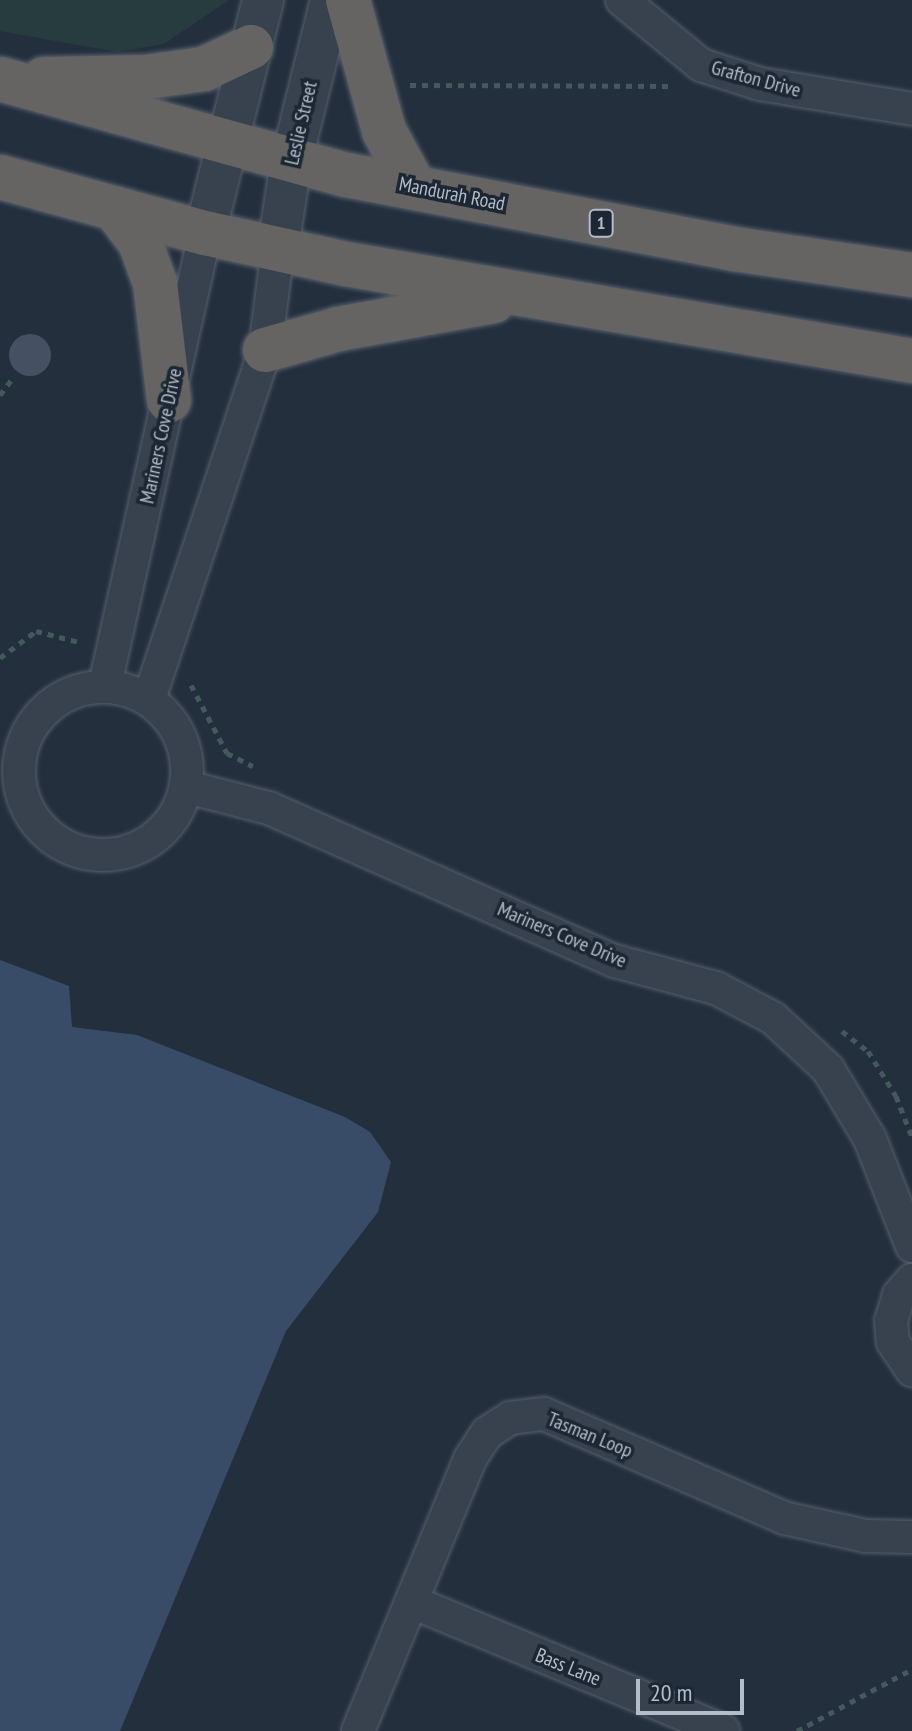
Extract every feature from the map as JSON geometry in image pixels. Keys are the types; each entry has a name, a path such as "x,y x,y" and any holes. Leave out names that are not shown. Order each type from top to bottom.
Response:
{"highway":[{"path":"348,0 384,131 414,186"},
{"path":"1,80 146,77 204,69 251,47"},
{"name":"Mandurah Road","path":"1,80 291,162 734,249 912,275"},
{"path":"0,177 205,233 278,248 527,296 912,361"},
{"path":"114,208 140,242 155,283 169,400"},
{"path":"265,350 338,329 527,296"}],"street":[{"path":"205,233 263,0"},
{"name":"Leslie Street","path":"278,248 291,162 331,0"},
{"name":"Grafton Drive","path":"622,0 701,65 760,84 912,109"},
{"name":"Mariners Cove Drive","path":"105,685 205,233"},
{"path":"149,699 265,350 278,248"},
{"path":"105,685 149,699 173,722 187,753 187,787 174,819 148,844 114,855 79,852 48,836 26,807 12,734 46,707 80,689 105,685"},
{"name":"Mariners Cove Drive","path":"187,787 269,808 615,961 716,988 773,1018 828,1069 870,1139 912,1246"},
{"path":"912,1280 899,1295 891,1321 893,1342 912,1370"},
{"name":"Tasman Loop","path":"358,1731 470,1459 487,1433 510,1418 544,1414 784,1518 865,1536 912,1537"},
{"name":"Bass Lane","path":"412,1602 723,1731"}],"path":[{"path":"378,105 410,85 681,86"},
{"path":"0,395 13,378"},
{"path":"797,1731 912,1669"}],"green space":[{"path":"0,0 229,0 164,44 117,52 0,31"}],"water":[{"path":"0,960 69,986 72,1027 137,1035 345,1117 370,1132 391,1162 378,1212 286,1331 120,1731 0,1731"}],"building":[{"path":"30,334 45,340 51,355 45,370 30,376 15,370 9,355 15,340"}]}
